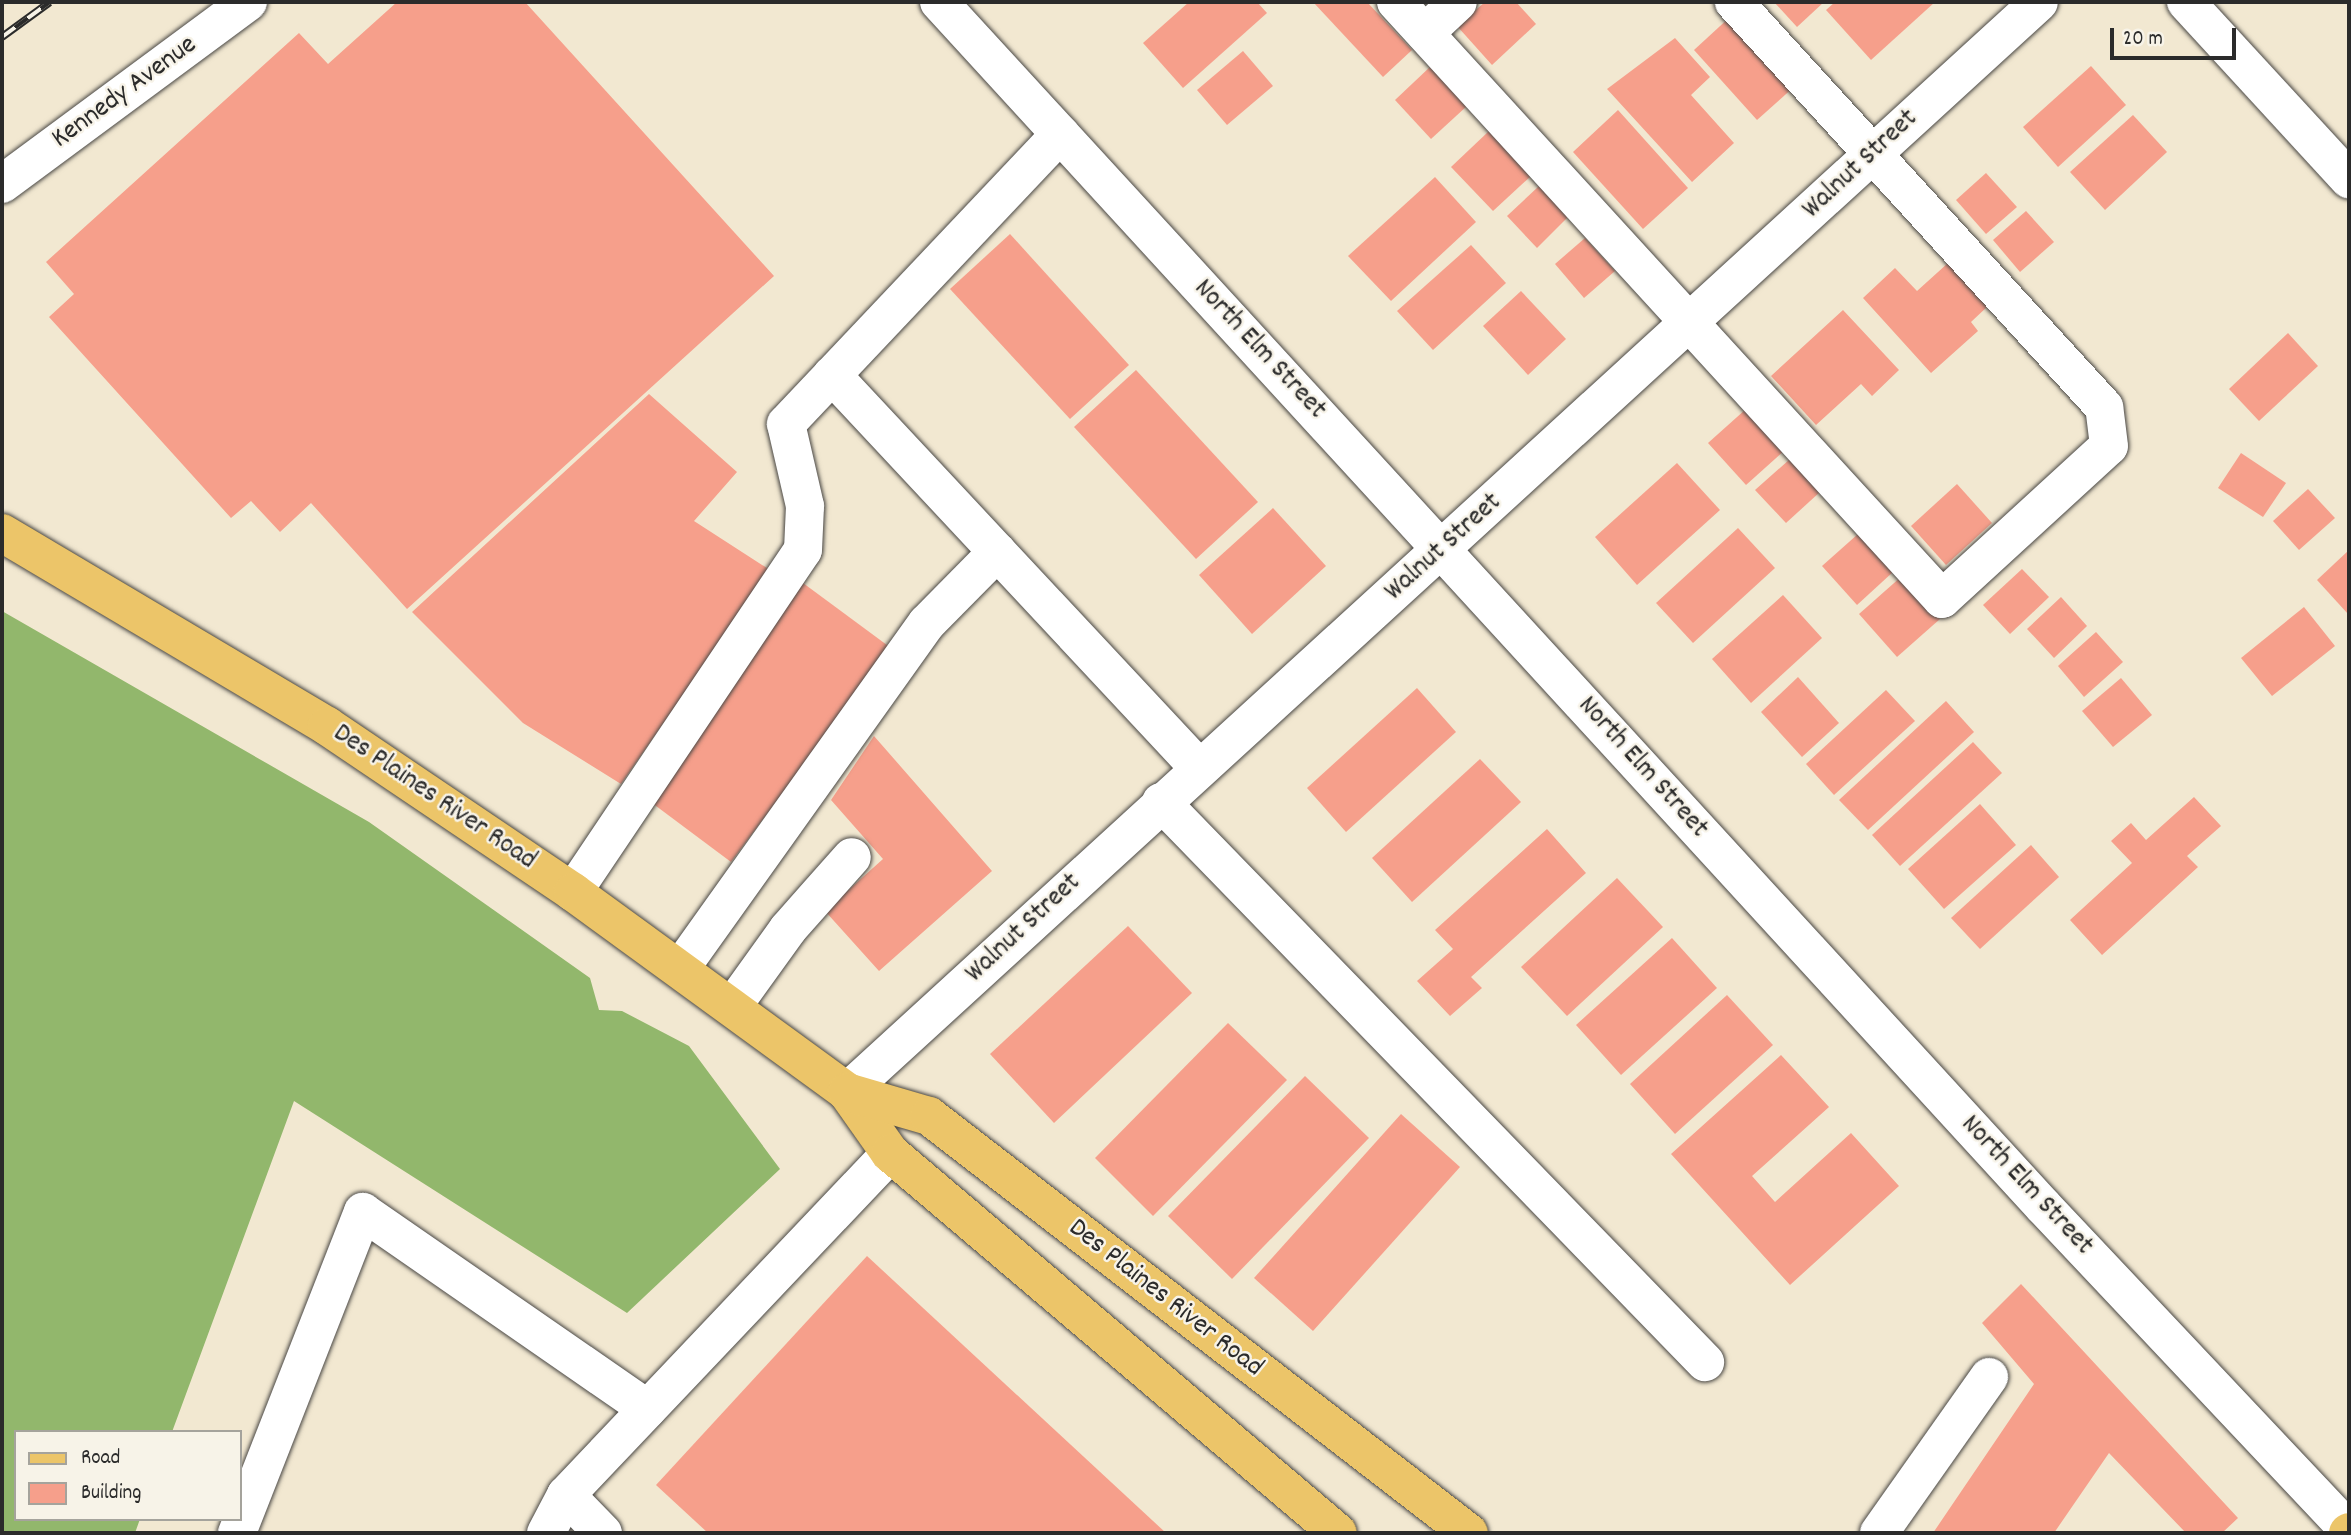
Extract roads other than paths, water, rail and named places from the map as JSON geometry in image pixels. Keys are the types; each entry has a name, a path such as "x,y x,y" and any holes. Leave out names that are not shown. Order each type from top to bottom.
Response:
{"main road":[{"name":"Des Plaines River Road","path":"2,533 327,726 573,892 847,1092 890,1153 1338,1533"},
{"name":"Des Plaines River Road","path":"847,1092 929,1116 1469,1533"}],"street":[{"name":"Kennedy Avenue","path":"2,184 248,2"},
{"name":"North Elm Street","path":"939,2 2349,1532"},
{"path":"1396,2 1942,599 2109,446 2104,407 1734,2"},
{"path":"1425,33 1458,2"},
{"name":"Walnut Street","path":"847,1092 1161,802 1443,550 2039,2"},
{"path":"2186,2 2349,179"},
{"path":"573,892 803,550 805,506 786,424 1060,134"},
{"path":"832,375 1199,768"},
{"path":"680,969 927,623 997,551"},
{"path":"1161,802 1705,1362"},
{"path":"732,1007 788,929 852,857"},
{"path":"546,1533 566,1495 890,1153"},
{"path":"242,1520 363,1212 646,1409"},
{"path":"1879,1533 1989,1377"},
{"path":"566,1495 603,1533"}],"railway":[{"path":"2,37 50,2"}]}
